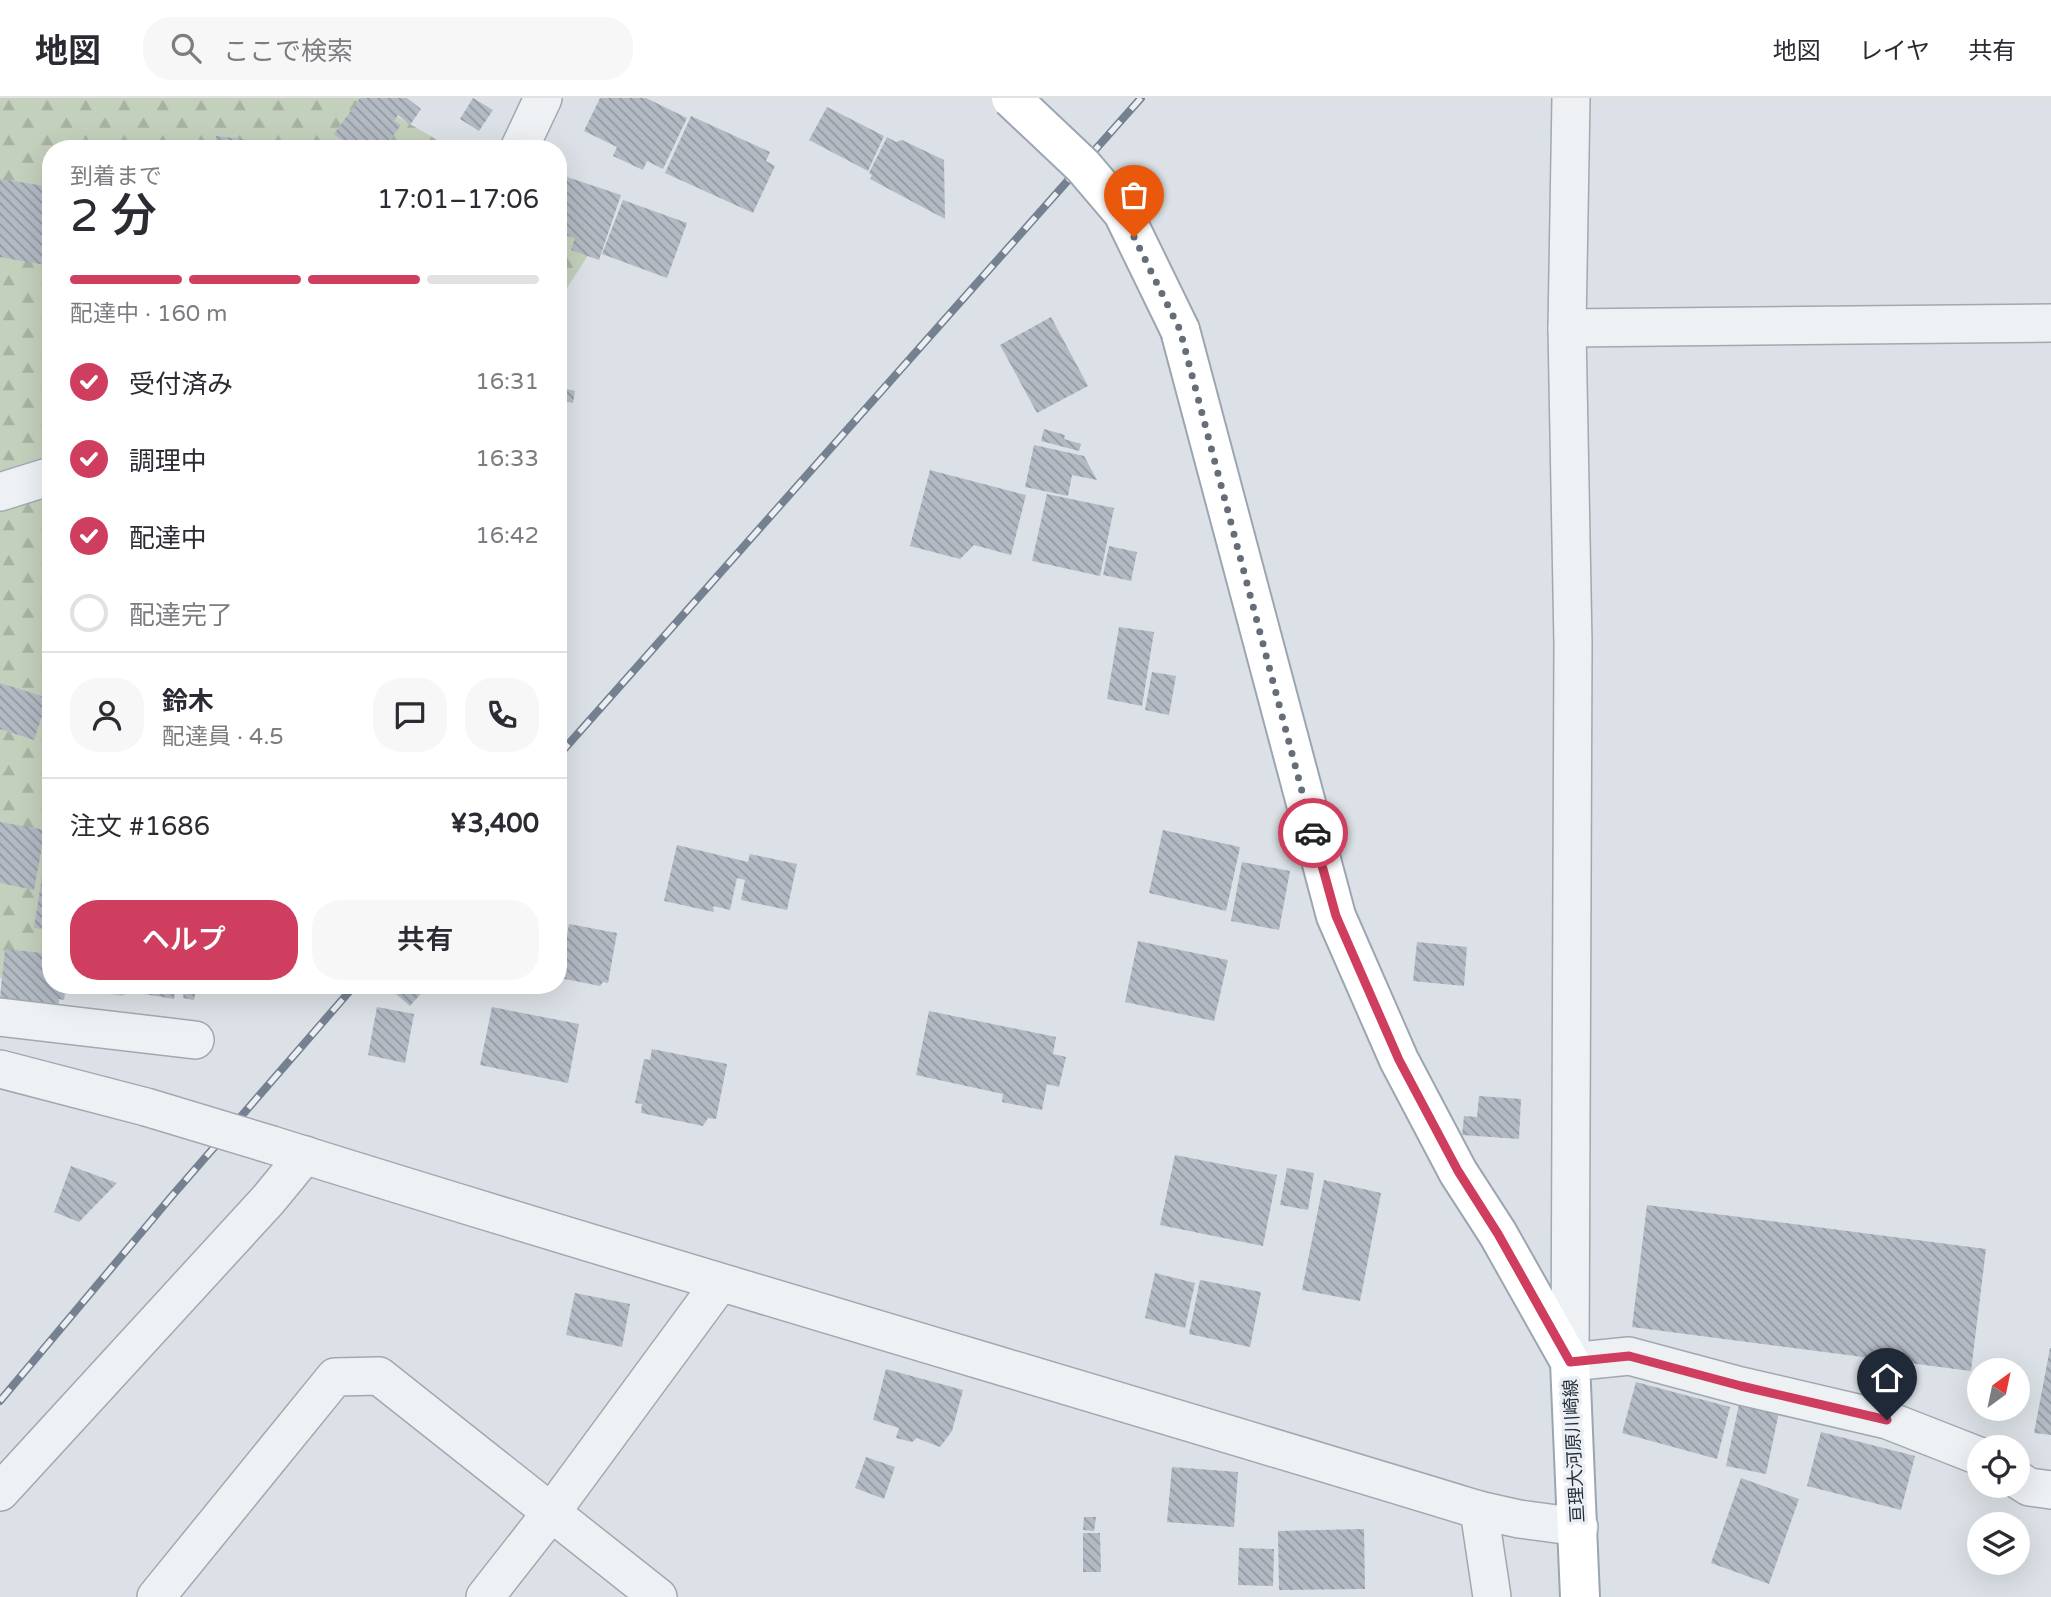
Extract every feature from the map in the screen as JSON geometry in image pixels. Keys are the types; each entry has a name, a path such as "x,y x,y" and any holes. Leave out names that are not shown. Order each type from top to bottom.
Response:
{"main road":[{"name":"亘理大河原川崎線","path":"1011,98 1083,166 1122,213 1180,330 1336,916 1399,1060 1458,1171 1498,1234 1570,1362 1570,1526 1580,1597"}],"street":[{"path":"523,140 543,98"},
{"path":"1571,98 1567,328 1573,644 1570,1362 1629,1356 1741,1386 1887,1420 1967,1451"},
{"path":"1567,328 2051,323"},
{"path":"0,492 42,479"},
{"path":"0,1017 195,1040"},
{"path":"0,1069 146,1107 720,1283 1082,1389 1479,1510 1570,1526"},
{"path":"0,1492 268,1200 288,1150"},
{"path":"485,1597 550,1514 720,1283"},
{"path":"156,1597 335,1377 379,1376 658,1597"},
{"path":"2030,1487 2051,1490"},
{"path":"1479,1510 1492,1597"}],"green space":[{"path":"0,98 365,98 437,140 42,140 42,984 0,978"},
{"path":"567,215 601,235 567,288"}],"building":[{"path":"360,98 407,98 421,109 410,125 398,115 394,121 401,125 390,140 342,140 334,134"},
{"path":"473,98 493,110 479,131 460,119"},
{"path":"600,98 646,98 687,118 663,169 647,161 643,170 613,156 617,147 584,131"},
{"path":"827,107 884,136 868,171 809,140"},
{"path":"691,116 770,152 766,161 775,166 753,213 665,173"},
{"path":"216,136 250,140 216,140"},
{"path":"887,137 896,142 902,140 944,160 945,219 870,179 872,175 869,173"},
{"path":"567,177 621,195 599,260 571,250 575,238 567,236"},
{"path":"0,179 42,186 42,264 0,257"},
{"path":"623,200 687,223 667,278 602,254"},
{"path":"1051,317 1088,386 1037,413 1000,345"},
{"path":"567,389 575,391 573,403 567,402"},
{"path":"1044,429 1065,435 1064,439 1081,444 1079,451 1041,441"},
{"path":"1034,445 1084,456 1097,480 1072,475 1068,496 1025,487"},
{"path":"930,470 1026,495 1011,555 974,545 960,559 910,546"},
{"path":"1047,494 1114,508 1100,576 1032,561"},
{"path":"1109,546 1137,552 1131,581 1103,575"},
{"path":"1119,627 1154,632 1142,706 1107,699"},
{"path":"1152,672 1176,676 1169,715 1145,710"},
{"path":"0,683 42,696 42,716 34,740 0,729"},
{"path":"0,822 42,829 42,846 34,890 0,883"},
{"path":"1163,830 1240,847 1226,911 1149,893"},
{"path":"677,845 748,862 750,854 797,864 787,910 741,900 745,880 737,878 730,910 713,906 714,912 664,901"},
{"path":"1242,862 1290,871 1279,930 1231,921"},
{"path":"42,877 42,929 34,928"},
{"path":"569,924 617,933 608,983 603,982 600,986 567,979"},
{"path":"1138,941 1228,960 1214,1021 1125,1002"},
{"path":"1417,942 1467,947 1464,986 1413,981"},
{"path":"5,949 42,953 42,994 65,994 64,1000 59,999 59,1004 0,998"},
{"path":"144,994 175,994 174,999"},
{"path":"184,994 195,994 194,1000 183,998"},
{"path":"396,994 421,994 410,1006"},
{"path":"377,1007 414,1014 405,1063 368,1055"},
{"path":"492,1007 579,1024 568,1083 480,1065"},
{"path":"929,1011 1056,1037 1053,1054 1066,1057 1059,1087 1047,1084 1042,1110 1002,1102 1003,1094 916,1075"},
{"path":"652,1049 727,1064 716,1119 708,1118 703,1126 641,1113 642,1104 635,1103 644,1059 650,1060"},
{"path":"1479,1096 1521,1099 1519,1139 1462,1135 1464,1116 1477,1117"},
{"path":"1175,1155 1277,1175 1263,1246 1160,1225"},
{"path":"71,1166 117,1183 79,1222 54,1212"},
{"path":"1287,1168 1314,1173 1308,1210 1280,1205"},
{"path":"1324,1180 1381,1193 1360,1301 1302,1290"},
{"path":"1647,1205 1986,1249 1973,1358 1967,1358 1967,1370 1632,1327"},
{"path":"1155,1273 1195,1283 1185,1328 1145,1318"},
{"path":"1200,1280 1261,1292 1250,1347 1189,1334"},
{"path":"575,1293 630,1304 622,1347 566,1335"},
{"path":"2051,1348 2051,1435 2034,1433"},
{"path":"886,1369 963,1390 952,1431 940,1447 917,1438 912,1442 896,1438 899,1428 873,1420"},
{"path":"1636,1382 1730,1407 1717,1459 1622,1433"},
{"path":"1739,1404 1779,1412 1766,1474 1726,1466"},
{"path":"1821,1432 1915,1456 1901,1510 1807,1486"},
{"path":"866,1457 895,1467 884,1499 855,1488"},
{"path":"1172,1467 1238,1472 1234,1527 1167,1522"},
{"path":"1741,1478 1799,1499 1769,1584 1711,1563"},
{"path":"1084,1517 1096,1517 1094,1531 1083,1530"},
{"path":"1364,1529 1365,1589 1279,1590 1278,1531"},
{"path":"1083,1533 1100,1533 1101,1572 1083,1572"},
{"path":"1239,1548 1274,1549 1273,1586 1238,1585"}],"railway":[{"path":"567,746 1141,98"},
{"path":"0,1401 171,1197 347,994"}],"way so far":[{"path":"1134,237 1180,330 1313,833"}],"route":[{"path":"1313,833 1336,916 1399,1060 1458,1171 1498,1234 1570,1362 1629,1356 1741,1386 1887,1420"}]}
